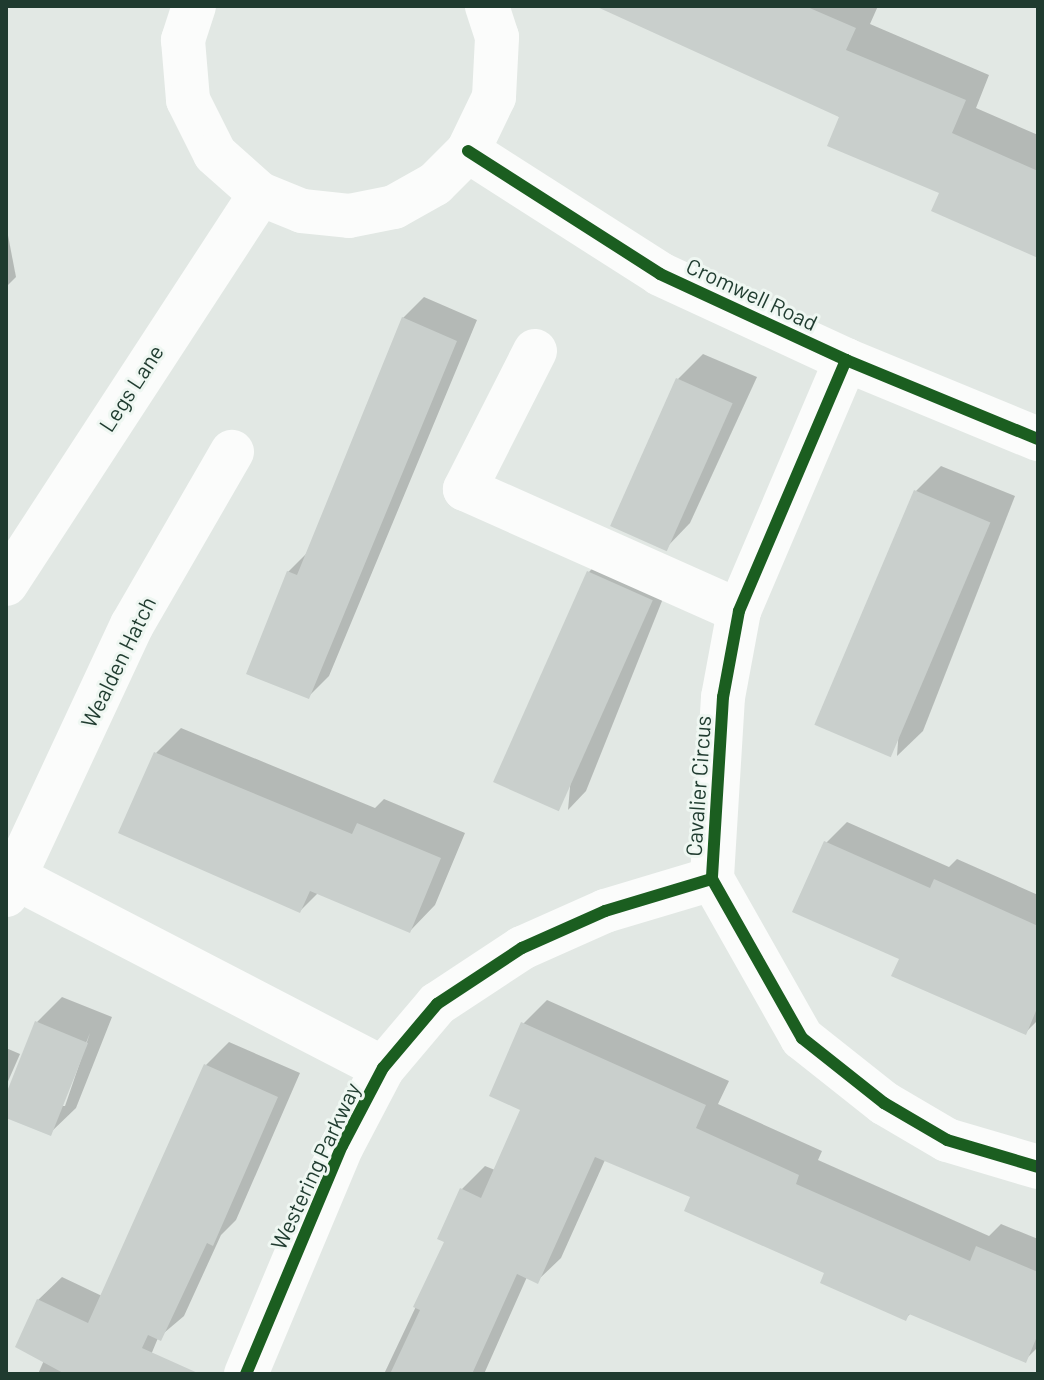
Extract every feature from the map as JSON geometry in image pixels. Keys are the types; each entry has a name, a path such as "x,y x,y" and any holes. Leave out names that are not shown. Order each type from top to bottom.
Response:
{"street":[{"path":"194,6 183,40 188,100 215,154 260,194 302,211 364,213 394,207 435,184 468,151 494,97 497,37 487,6"},
{"name":"Cromwell Road","path":"468,151 660,274 846,360 1038,439"},
{"name":"Legs Lane","path":"6,584 260,194"},
{"path":"535,351 465,489 739,611"},
{"name":"Cavalier Circus","path":"846,360 739,611 723,697 712,879 802,1038 884,1103 947,1140 1038,1167"},
{"name":"Wealden Hatch","path":"232,452 132,625 11,886 383,1068"},
{"name":"Westering Parkway","path":"246,1374 342,1146 383,1068 437,1004 522,948 605,911 712,879"}],"building":[{"path":"595,6 805,6 856,28 846,50 966,100 952,133 1038,171 1038,258 931,211 939,193 827,146 839,117"},
{"path":"402,317 457,341 309,699 246,674 287,571 297,575"},
{"path":"676,378 733,403 667,551 610,526"},
{"path":"914,490 990,522 891,757 814,725"},
{"path":"587,571 653,600 559,811 493,782"},
{"path":"154,752 352,834 357,823 441,858 410,933 310,891 300,913 118,833"},
{"path":"824,841 930,888 934,879 1038,926 1038,1006 1026,1035 891,976 899,959 792,912"},
{"path":"35,1021 88,1043 51,1136 6,1118 6,1094"},
{"path":"521,1022 706,1105 696,1128 799,1175 796,1184 970,1261 976,1246 1038,1272 1038,1334 1026,1363 909,1314 906,1321 820,1283 824,1273 684,1211 690,1197 595,1157 538,1284 517,1274 472,1374 390,1374 420,1310 413,1307 444,1242 437,1239 460,1188 481,1198 520,1110 489,1096"},
{"path":"204,1064 278,1097 213,1246 207,1243 161,1341 148,1335 142,1348 200,1374 65,1374 15,1347 37,1299 88,1323"}],"cycle path":[{"path":"468,151 660,274 846,360 1038,439"},
{"path":"846,360 739,611 723,697 712,879 802,1038 884,1103 947,1140 1038,1167"},
{"path":"246,1374 342,1146 383,1068 437,1004 522,948 605,911 712,879"}]}
